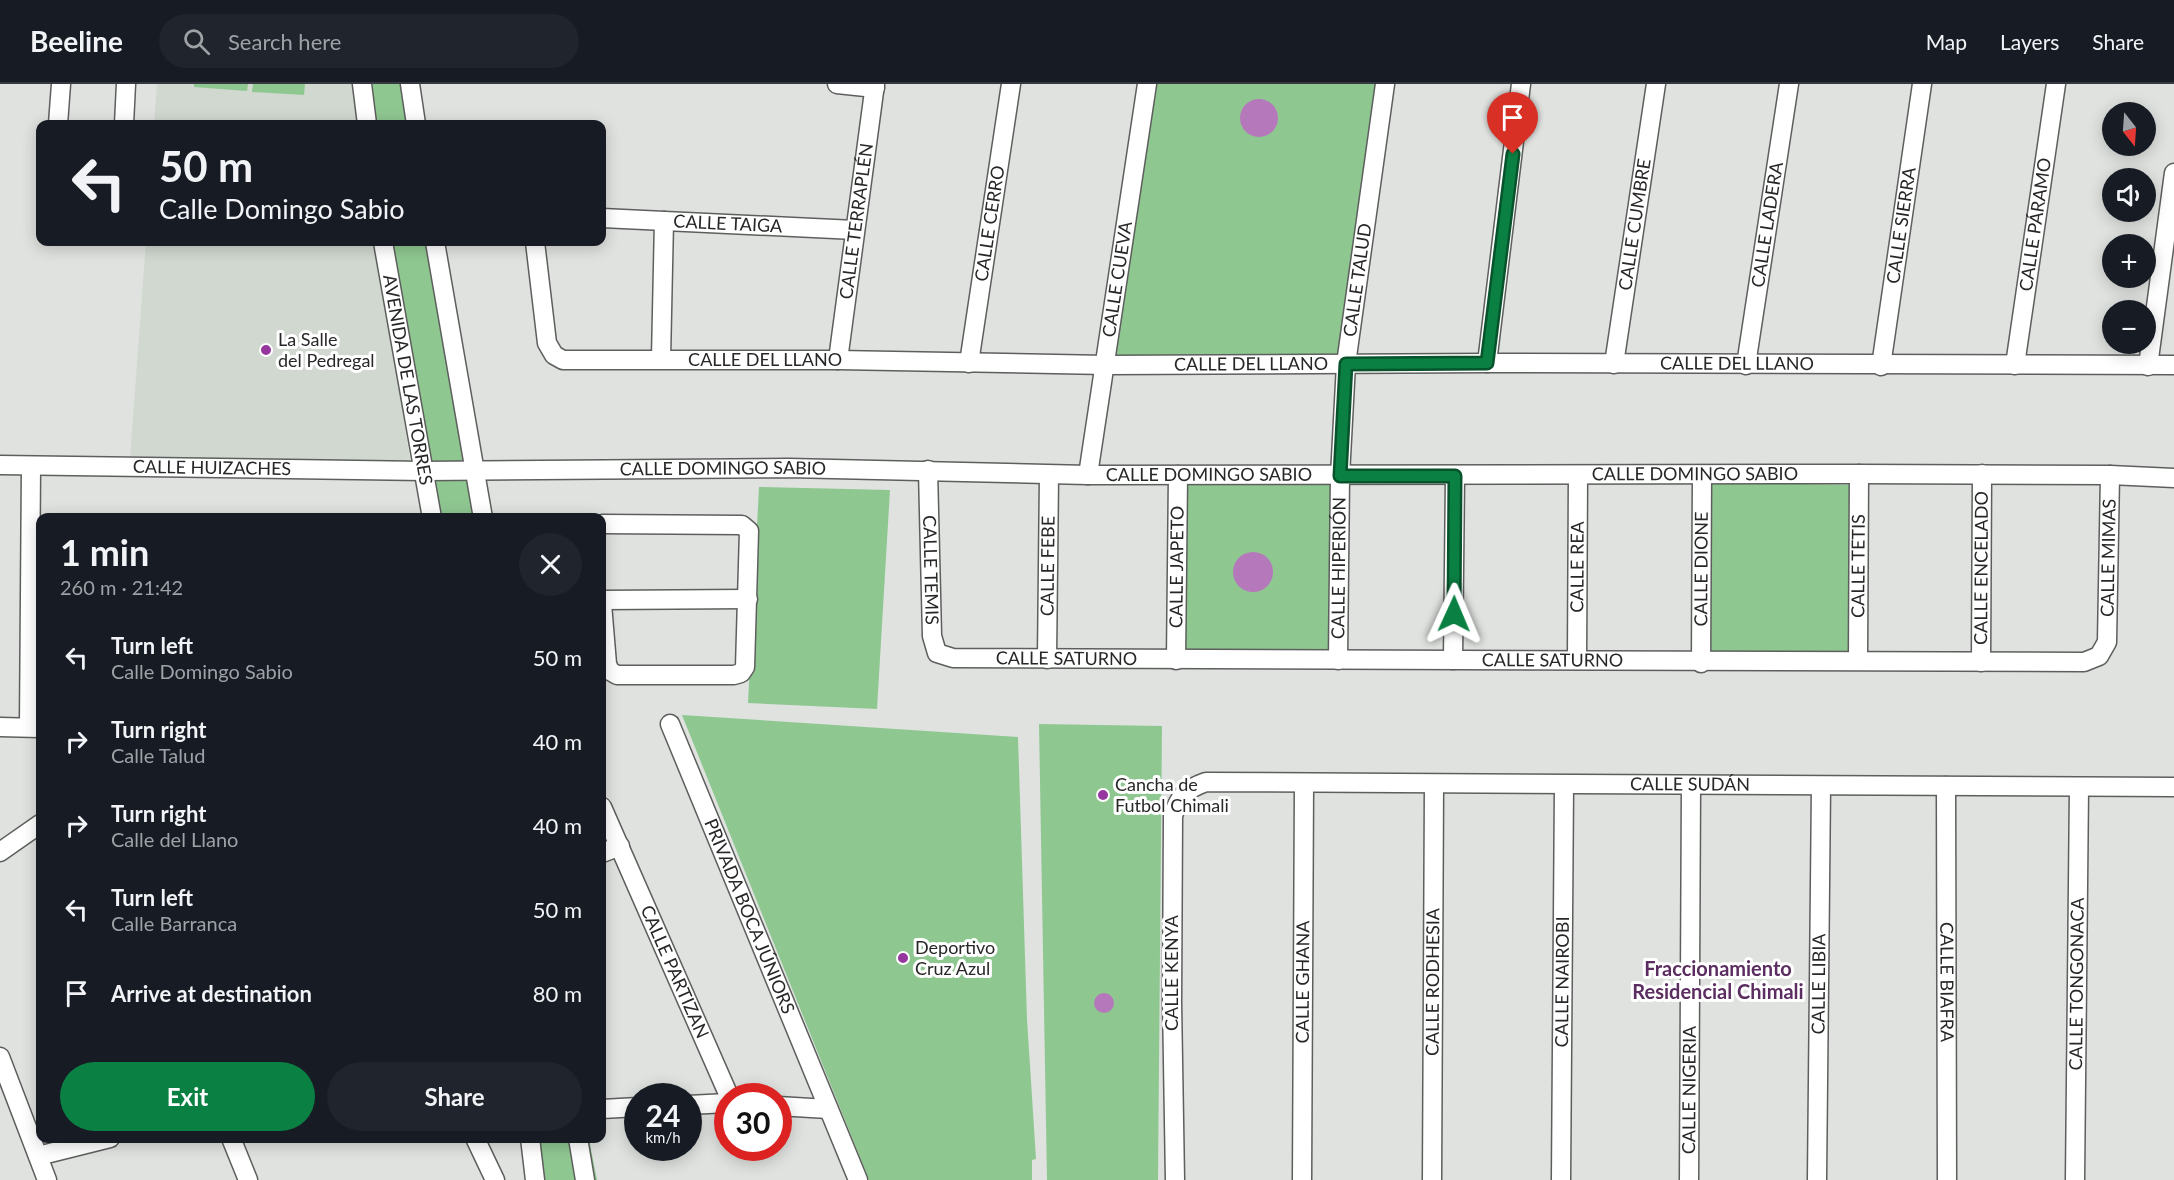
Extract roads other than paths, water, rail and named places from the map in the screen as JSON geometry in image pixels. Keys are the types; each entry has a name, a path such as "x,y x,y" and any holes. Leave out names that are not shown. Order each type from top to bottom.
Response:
{"street":[{"path":"58,120 61,84"},
{"path":"124,120 126,84"},
{"path":"362,84 366,120"},
{"path":"410,84 415,120"},
{"path":"837,84 875,86"},
{"name":"CALLE CERRO","path":"969,363 1011,84"},
{"name":"CALLE CUEVA","path":"1088,475 1147,84"},
{"name":"CALLE TALUD","path":"1340,476 1346,364 1385,84"},
{"path":"1487,363 1521,84"},
{"name":"CALLE CUMBRE","path":"1614,364 1656,84"},
{"name":"CALLE LADERA","path":"1746,365 1789,84"},
{"name":"CALLE SIERRA","path":"1881,366 1922,84"},
{"name":"CALLE PÁRAMO","path":"2015,365 2056,84"},
{"name":"CALLE TERRAPLÉN","path":"838,360 875,86"},
{"path":"2148,366 2174,173"},
{"name":"CALLE TAIGA","path":"606,218 855,230"},
{"path":"661,358 664,221"},
{"name":"AVENIDA DE LAS TORRES","path":"384,246 431,513"},
{"path":"436,246 482,513"},
{"name":"CALLE DEL LLANO","path":"535,246 547,343 554,355 563,360 661,358 1106,365 1487,363 1881,366 2174,365"},
{"name":"CALLE HUIZACHES","path":"0,465 424,471"},
{"path":"0,727 35,727 31,466"},
{"name":"CALLE DOMINGO SABIO","path":"424,471 789,468 1088,475 1982,474 2174,478"},
{"name":"CALLE TEMIS","path":"928,470 932,636 937,652 953,658"},
{"name":"CALLE FEBE","path":"1047,659 1049,474"},
{"name":"CALLE TETIS","path":"1858,659 1859,474"},
{"name":"CALLE ENCELADO","path":"1982,474 1982,662"},
{"name":"CALLE JAPETO","path":"1176,660 1178,475"},
{"name":"CALLE REA","path":"1577,660 1578,475"},
{"name":"CALLE DIONE","path":"1701,663 1702,475"},
{"name":"CALLE MIMAS","path":"2107,642 2110,475"},
{"name":"CALLE HIPERIÓN","path":"1338,660 1340,476"},
{"path":"1453,660 1455,476"},
{"path":"606,524 742,525 749,531 750,542 745,667 741,673 734,675 617,675 610,671 606,636"},
{"path":"606,602 748,599"},
{"name":"CALLE SATURNO","path":"953,658 1577,660 1701,663 1858,659 2085,662 2099,656 2107,642"},
{"name":"PRIVADA BOCA JÚNIORS","path":"670,724 828,1109 851,1177"},
{"name":"CALLE SUDÁN","path":"1206,782 1434,785 2174,787"},
{"name":"CALLE KENYA","path":"1175,1180 1172,1002 1173,816 1183,792 1206,782"},
{"name":"CALLE GHANA","path":"1302,1180 1304,784"},
{"name":"CALLE RODHESIA","path":"1432,1180 1434,785"},
{"name":"CALLE NAIROBI","path":"1561,1180 1564,785"},
{"name":"CALLE NIGERIA","path":"1689,1180 1691,785"},
{"name":"CALLE LIBIA","path":"1817,1180 1821,786"},
{"name":"CALLE BIAFRA","path":"1946,786 1947,1180"},
{"name":"CALLE TONGONACA","path":"2075,1180 2079,787"},
{"name":"CALLE PARTIZAN","path":"606,815 723,1083"},
{"path":"0,852 36,827"},
{"path":"606,852 621,846"},
{"path":"0,1057 47,1180"},
{"path":"792,1107 828,1109"},
{"path":"606,1109 624,1108"},
{"path":"38,1156 90,1143"},
{"path":"233,1143 248,1180"},
{"path":"477,1143 495,1180"},
{"path":"531,1143 535,1180"},
{"path":"579,1143 585,1180"}],"place":[{"name":"La Salle del Pedregal","path":"266,350"},
{"name":"Cancha de Futbol Chimali","path":"1103,795"},
{"name":"Deportivo Cruz Azul","path":"903,958"}],"district":[{"name":"Fraccionamiento Residencial Chimali","path":"1718,980"}]}
